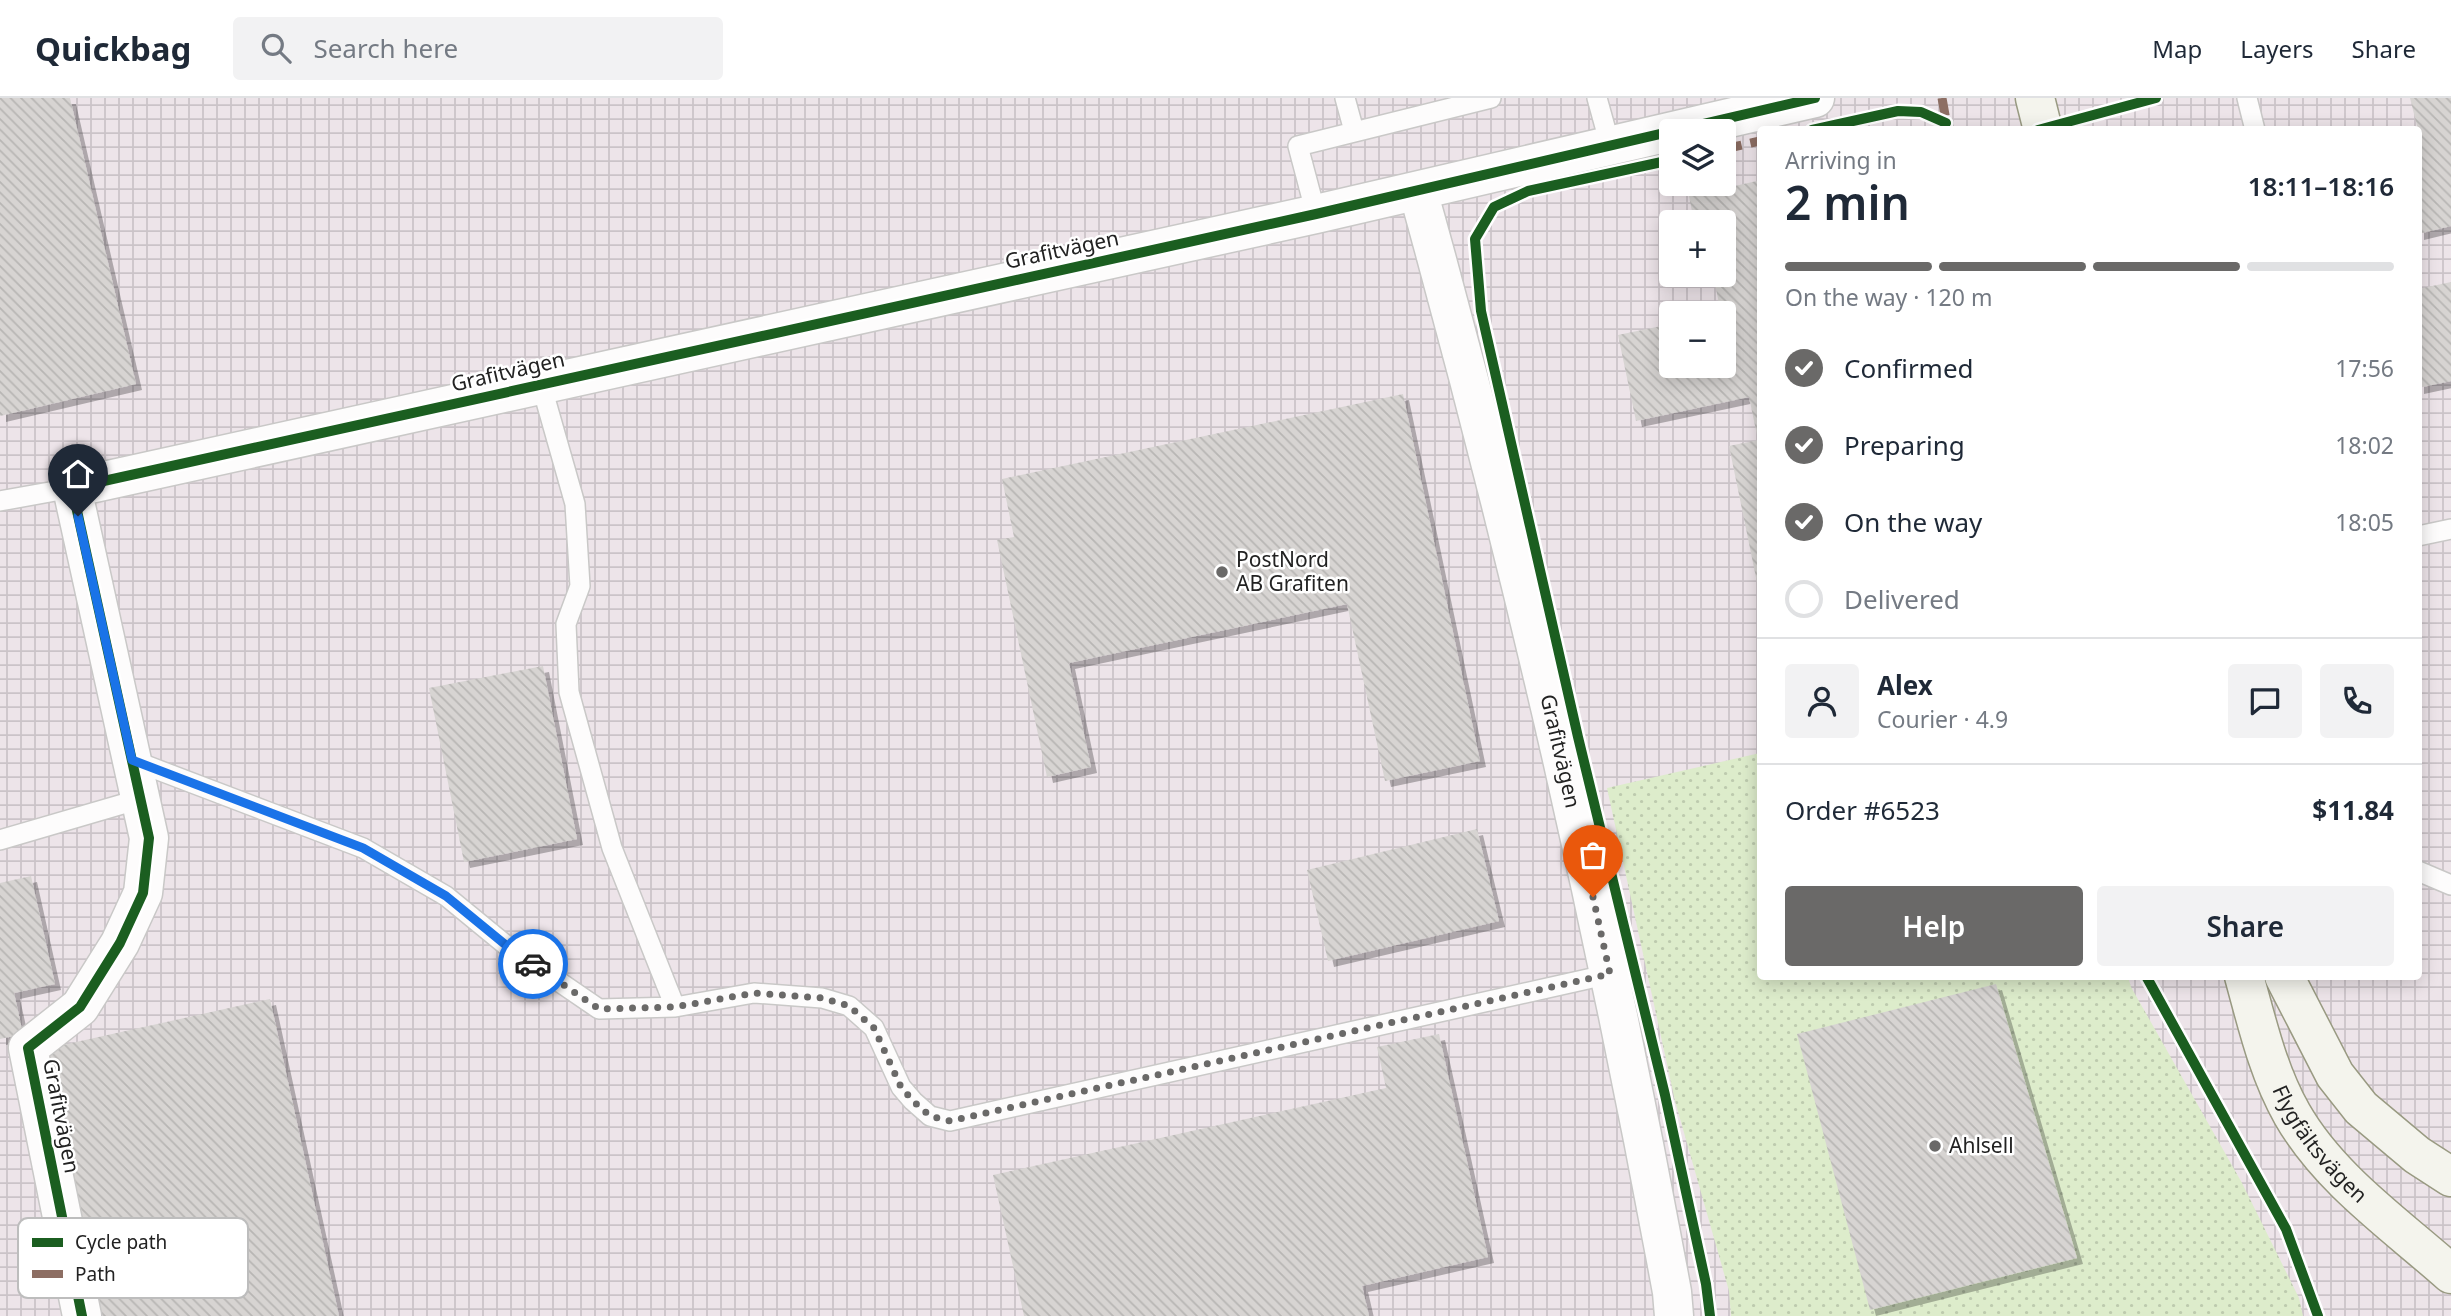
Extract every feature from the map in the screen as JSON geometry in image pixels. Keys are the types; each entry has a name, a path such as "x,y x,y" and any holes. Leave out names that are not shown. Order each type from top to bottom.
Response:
{"street":[{"path":"2035,98 2042,126"},
{"name":"Grafitvägen","path":"62,1218 28,1048 80,1007 120,943 142,893 149,838 72,488 1316,214 1791,101"},
{"name":"Grafitvägen","path":"1418,191 1458,337 1559,742 1636,1095 1674,1316"},
{"name":"Flygfältsvägen","path":"2245,980 2265,1051 2292,1114 2332,1169 2451,1274"},
{"path":"2286,980 2335,1075 2361,1108 2417,1155 2451,1177"},
{"name":"Grafitvägen","path":"78,1298 82,1316"}],"lane":[{"path":"1345,98 1354,131"},
{"path":"1316,214 1298,146 1490,98"},
{"path":"1597,98 1611,145"},
{"path":"2247,98 2254,126"},
{"path":"541,384 575,504 580,586 566,624 569,692 612,848 675,1007"},
{"path":"0,501 72,488"},
{"path":"2422,535 2451,529"},
{"path":"132,760 363,848 446,896 507,946 599,1009 675,1007 754,993 822,998 849,1006 874,1028 901,1087 913,1101 930,1116 950,1121 1610,974"},
{"path":"0,840 140,799"},
{"path":"2422,873 2451,885"}],"shaded area":[{"path":"0,98 2451,98 2451,1316 0,1316"}],"green space":[{"path":"1757,754 1757,980 2129,980 2242,1183 2299,1298 2303,1316 1731,1316 1729,1291 1675,1101 1607,788"}],"building":[{"path":"0,98 70,98 136,384 0,416"},
{"path":"2410,98 2451,98 2451,226 2422,233 2422,126 2417,126"},
{"path":"1757,181 1757,435 1749,397 1636,421 1618,335 1659,326 1659,378 1736,378 1736,301 1718,301 1716,287 1736,287 1736,210 1692,210 1689,196 1736,196 1736,186"},
{"path":"2451,282 2451,381 2422,387 2422,288"},
{"name":"PostNord AB Grafiten","path":"1403,394 1480,761 1385,781 1347,604 1069,663 1091,767 1047,777 997,540 1014,537 1002,479"},
{"path":"1757,440 1757,582 1729,446"},
{"path":"543,666 577,839 464,862 429,688"},
{"path":"1477,829 1499,921 1328,961 1307,870"},
{"path":"31,876 55,984 14,993 23,1034 0,1039 0,883"},
{"name":"Ahlsell","path":"1996,984 2077,1258 1870,1310 1797,1034"},
{"path":"270,999 339,1316 98,1316 94,1298 248,1298 248,1218 77,1218 40,1050"},
{"path":"1439,1034 1488,1257 1362,1286 1369,1316 1024,1316 993,1175 1386,1088 1377,1047"}],"marked path":[{"path":"1942,98 1947,126"},
{"path":"1736,146 1757,142"}],"cycle path":[{"path":"62,1218 28,1048 80,1007 120,943 143,893 149,838 72,488 1316,214 1815,98"},
{"path":"2053,126 2156,98"},
{"path":"1830,126 1898,111 1921,112 1946,123"},
{"path":"1659,163 1528,191 1494,207 1475,239 1481,311 1578,737 1665,1095 1706,1284 1710,1316"},
{"path":"2148,980 2286,1229 2318,1316"},
{"path":"78,1298 82,1316"}],"way so far":[{"path":"533,964 599,1009 675,1007 754,993 822,998 849,1006 874,1028 901,1087 913,1101 930,1116 950,1121 1610,974 1593,897"}],"place":[{"name":"PostNord AB Grafiten","path":"1222,572"},
{"name":"Ahlsell","path":"1935,1146"}],"route":[{"path":"78,516 132,760 363,848 446,896 533,964"}]}
